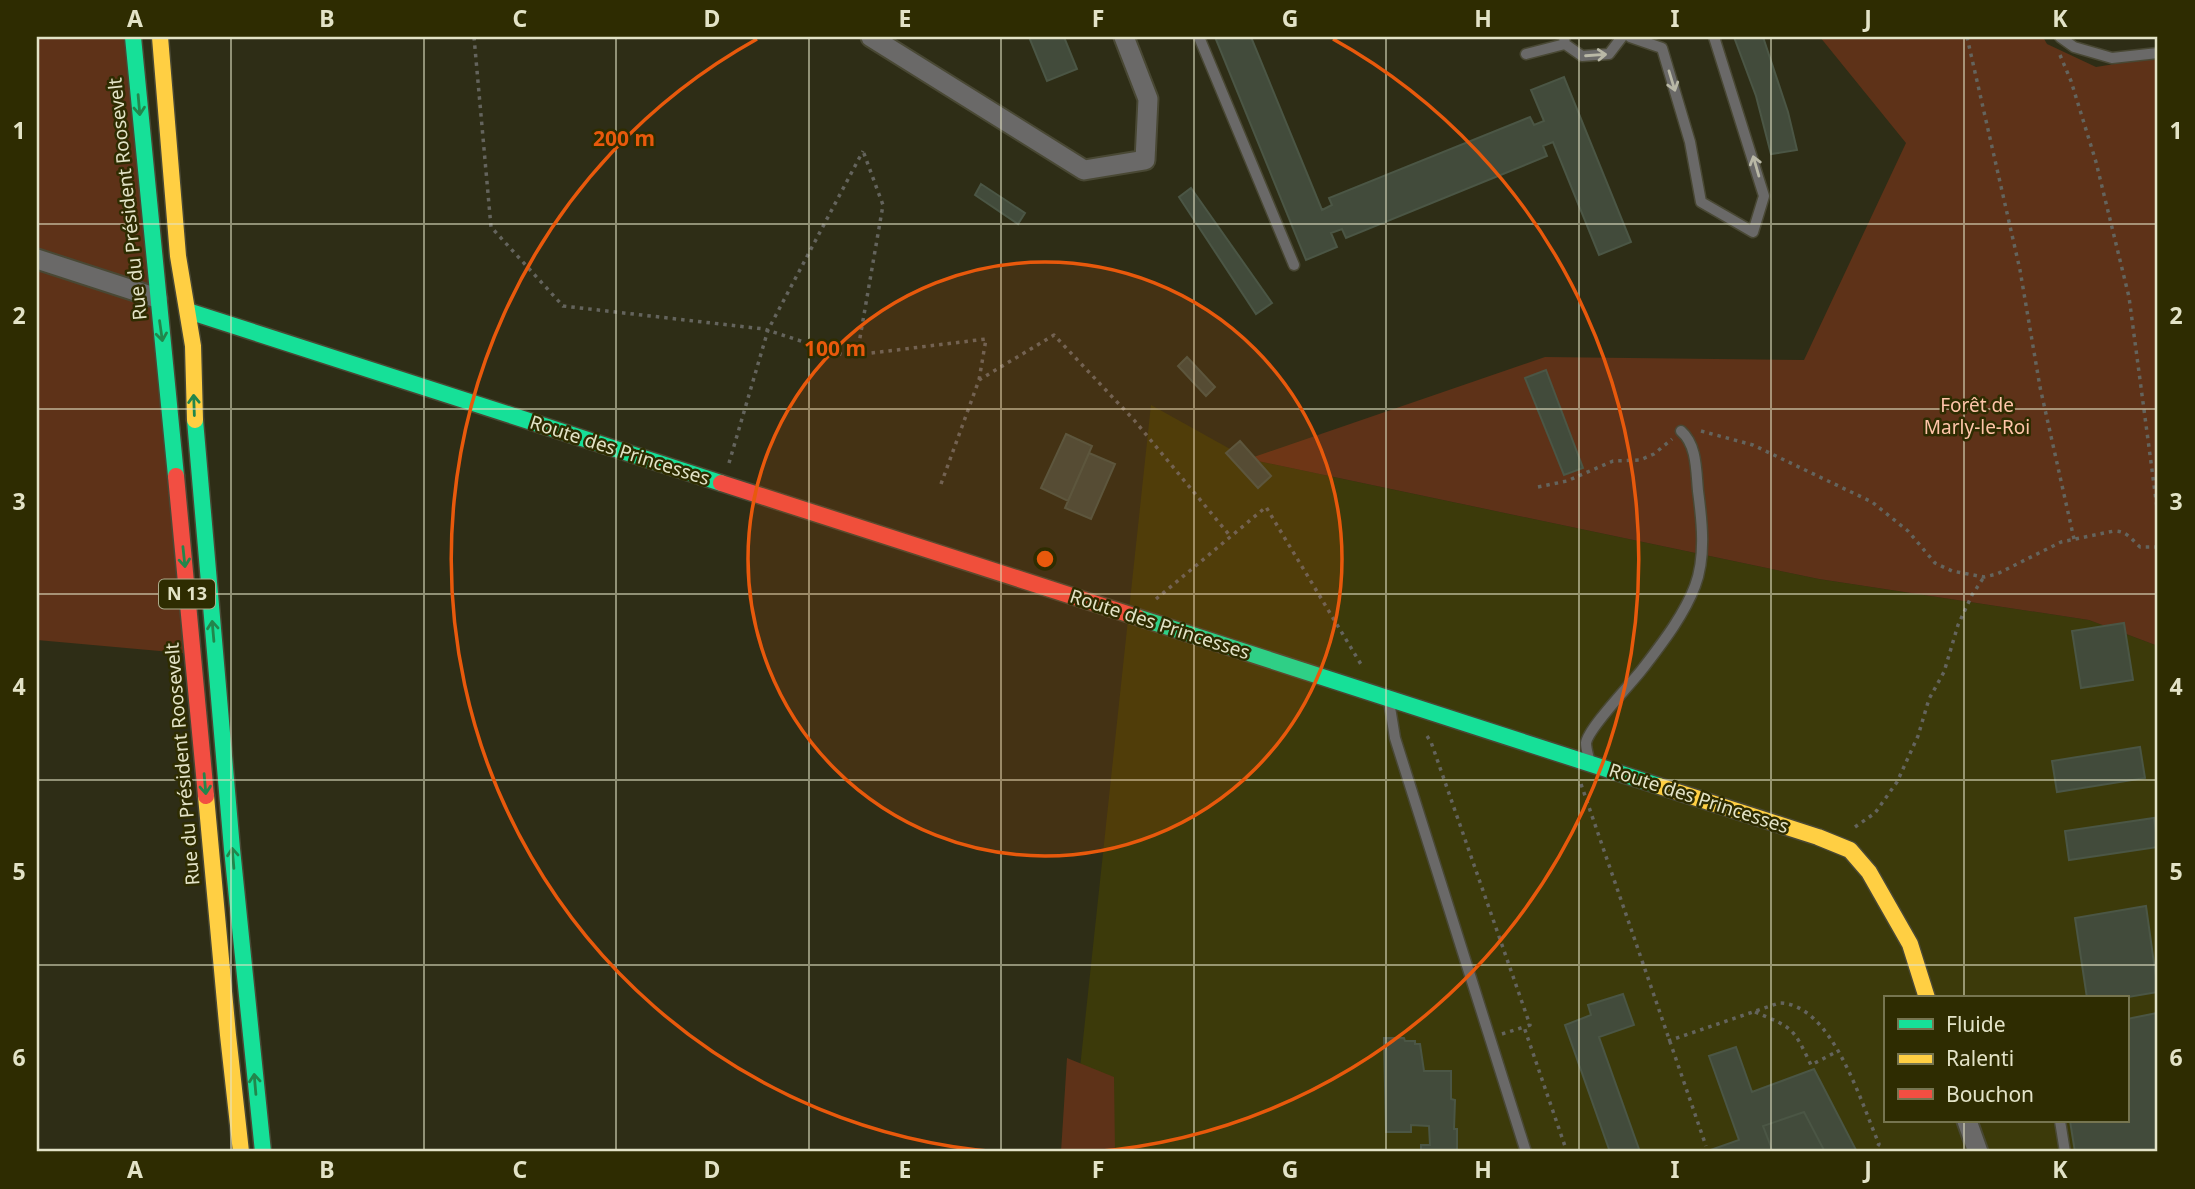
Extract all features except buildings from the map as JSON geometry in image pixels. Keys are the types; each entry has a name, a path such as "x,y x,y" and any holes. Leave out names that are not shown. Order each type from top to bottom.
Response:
{"main road":[{"name":"Rue du Président Roosevelt","path":"133,37 195,673 227,1044 241,1152"},
{"name":"N 13","path":"160,37 178,256 193,346 194,412 262,1152"},
{"name":"Route des Princesses","path":"188,311 1829,841 1850,850 1869,872 1910,944 1926,996"}],"street":[{"path":"871,37 1084,170 1145,160 1149,100 1124,37"},
{"path":"37,259 157,298"},
{"path":"1967,1122 1978,1152"}],"lane":[{"path":"1199,37 1294,265"},
{"path":"1526,54 1565,40 1582,56 1609,54 1622,37"},
{"path":"1630,37 1662,48 1690,142 1701,202 1753,232 1764,196 1714,37"},
{"path":"2060,37 2074,47 2112,58 2158,53"},
{"path":"1590,763 1586,742 1593,730 1666,636 1685,608 1696,584 1702,548 1699,498 1693,447 1689,438 1681,431"},
{"path":"1384,697 1526,1152"},
{"path":"2060,1122 2065,1152"}],"path":[{"path":"474,37 491,227 563,306 768,330 847,356 986,339 979,380 941,484"},
{"path":"1967,37 2020,270 2040,387 2074,539"},
{"path":"2057,48 2071,81 2096,162 2129,297 2158,515"},
{"path":"723,483 768,330 863,151 883,205 858,355"},
{"path":"979,380 1054,335 1135,420 1231,537"},
{"path":"1538,487 1567,481 1613,461 1640,460 1654,454 1681,431 1699,431 1753,445 1856,493 1909,531 1935,563 1952,571 1984,577 1997,574 2061,542 2121,531 2140,547 2158,547"},
{"path":"1136,616 1266,508 1384,697"},
{"path":"1829,841 1875,813 1896,782 1918,736 1929,699 1944,672 1958,625 1984,577"},
{"path":"1424,732 1431,742 1530,1025 1490,1037"},
{"path":"1580,782 1706,1146"},
{"path":"1668,1041 1779,1003 1788,1003 1805,1011 1827,1031 1839,1050 1879,1143 1874,1152"},
{"path":"1753,1012 1786,1026 1797,1036 1811,1065 1839,1050"},
{"path":"1524,1027 1567,1152"}],"shaded area":[{"path":"1151,405 1248,459 1819,579 2089,620 2158,646 2158,1152 1071,1152"}],"green space":[{"path":"37,37 127,37 193,654 37,640"},
{"name":"Forêt de Marly-le-Roi","path":"1820,37 2043,37 2047,44 2096,67 2158,57 2158,646 2089,620 1819,579 1248,459 1545,357 1804,360 1906,143"},
{"path":"1067,1058 1114,1077 1115,1152 1061,1152"}],"traffic: fast":[{"path":"133,37 176,476"},
{"path":"188,311 721,483"},
{"path":"195,420 232,849 263,1152"},
{"path":"1137,617 1659,786"}],"traffic: slow":[{"path":"160,37 178,256 193,346 195,420"},
{"path":"1659,786 1818,837 1850,850 1869,872 1910,944 1926,996"},
{"path":"206,796 241,1152"}],"traffic: jam":[{"path":"176,476 206,796"},
{"path":"721,483 1137,617"}]}
